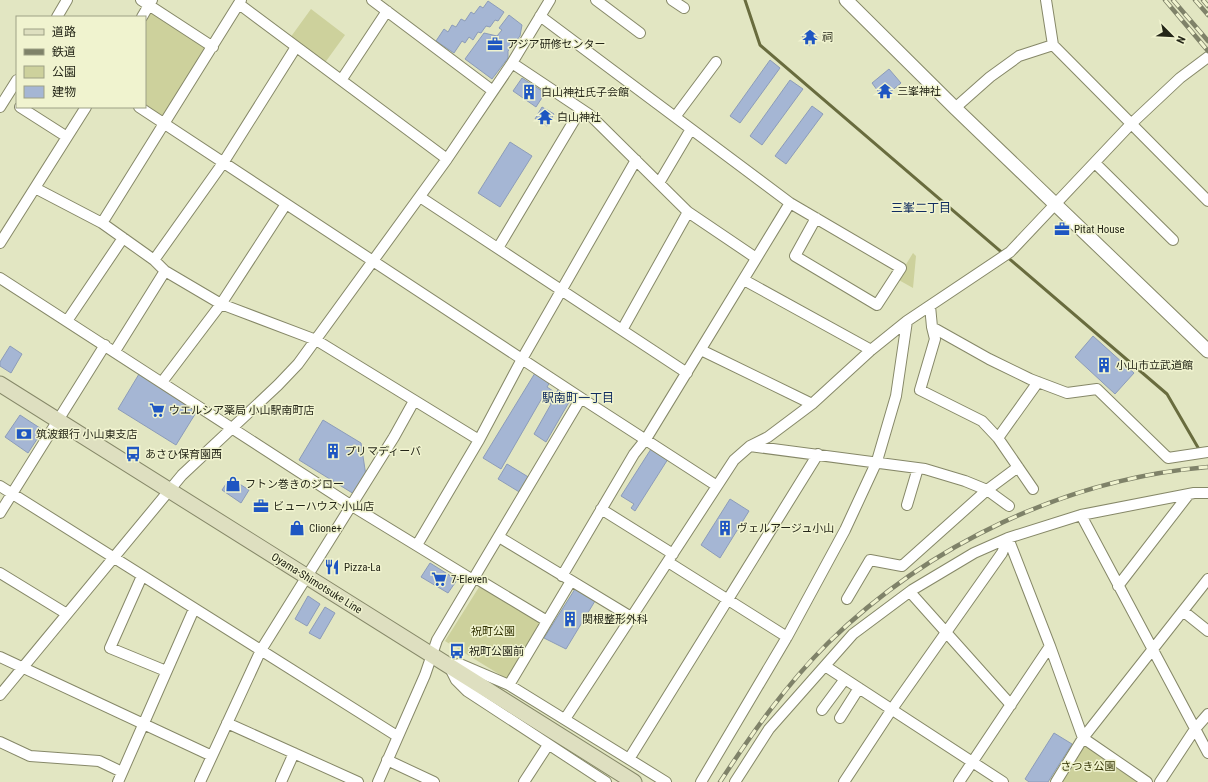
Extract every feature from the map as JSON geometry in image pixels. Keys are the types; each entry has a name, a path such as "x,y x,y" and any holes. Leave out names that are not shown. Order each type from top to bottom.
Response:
{"main road":[{"name":"Oyama-Shimotsuke Line","path":"0,384 634,782"}],"street":[{"path":"58,16 67,0"},
{"path":"372,0 493,92"},
{"path":"0,695 182,475 230,428 278,385 298,364 447,159 512,64 550,0"},
{"path":"596,0 640,33"},
{"path":"674,0 684,8"},
{"path":"846,0 1208,351"},
{"path":"1046,0 1054,45 1208,201"},
{"path":"142,16 148,2 213,47"},
{"path":"102,223 240,2 296,47 342,79 447,159"},
{"path":"342,79 387,11"},
{"path":"540,16 790,203 816,218 901,268 877,305 795,256 816,218"},
{"path":"956,108 990,77 1019,56 1054,45"},
{"path":"154,260 223,163 296,47"},
{"path":"565,719 734,460 750,446 768,437 812,404 871,350 907,321 1010,252 1131,124 1180,78 1208,57"},
{"path":"675,117 716,62"},
{"path":"512,64 590,115 688,212 756,258"},
{"path":"0,107 3,96 16,81"},
{"path":"3,96 16,104"},
{"path":"22,108 67,137"},
{"path":"0,243 85,108"},
{"path":"141,108 717,486"},
{"path":"498,248 582,109"},
{"path":"659,183 691,129"},
{"path":"417,545 479,440 522,359 636,160"},
{"path":"1095,163 1173,240"},
{"path":"35,188 102,223 154,260 165,271 220,304 316,340 479,440"},
{"path":"420,197 687,373"},
{"path":"562,576 634,454 646,439 790,203"},
{"path":"162,382 220,304 286,204"},
{"path":"622,330 688,212"},
{"path":"67,321 123,238"},
{"path":"115,351 165,271"},
{"path":"0,278 115,351 230,428 352,506 473,580 479,580 547,621"},
{"path":"744,280 871,350"},
{"path":"930,306 932,327 935,338 920,390 982,421 998,438 1033,489"},
{"path":"701,782 787,636 845,530 877,461 896,396 907,321"},
{"path":"932,327 989,359 1038,382 1067,393 1097,389 1168,458 1207,452"},
{"path":"0,513 105,345"},
{"path":"701,350 812,404"},
{"path":"998,438 1038,382"},
{"path":"378,782 425,674 437,640 581,398"},
{"path":"200,782 261,650 352,506 414,401"},
{"path":"750,446 877,461 918,468 964,480 986,490 1009,506"},
{"path":"629,759 818,454"},
{"path":"907,504 918,468"},
{"path":"847,599 870,560 902,566 986,490 1018,468"},
{"path":"0,486 397,736"},
{"path":"735,782 769,728 853,634 910,592 974,553 1008,538 1081,515 1189,494 1208,493"},
{"path":"1118,586 1189,494"},
{"path":"601,509 671,558 727,600 787,636"},
{"path":"1081,515 1208,753"},
{"path":"499,537 631,617"},
{"path":"844,782 892,709 1002,553 1008,538"},
{"path":"1008,538 1050,646 1083,738 1147,782"},
{"path":"0,573 67,614"},
{"path":"142,576 110,648 166,671"},
{"path":"1056,782 1083,738 1153,651 1208,579"},
{"path":"509,686 571,581"},
{"path":"910,592 1011,705"},
{"path":"118,782 194,609"},
{"path":"1183,611 1208,631"},
{"path":"959,782 1050,646"},
{"path":"0,657 212,756"},
{"path":"606,782 467,692 456,680 449,666 460,664 509,686 666,782"},
{"path":"825,666 1003,782"},
{"path":"822,710 845,679"},
{"path":"840,718 859,688"},
{"path":"1160,782 1195,729 1208,714"},
{"path":"227,723 358,782"},
{"path":"0,742 30,756 99,761 122,772"},
{"path":"524,782 548,745"},
{"path":"280,782 294,753"},
{"path":"387,760 434,782"}],"green space":[{"path":"150,8 210,47 163,120 146,108 146,16"},
{"path":"311,9 345,35 324,64 290,38"},
{"path":"913,253 916,256 913,288 897,279"},
{"name":"祝町公園","path":"481,584 541,622 507,679 445,641"},
{"name":"さつき公園","path":"1083,743 1142,782 1059,782"}],"building":[{"name":"アジア研修センター","path":"488,1 504,12 498,21 495,20 490,27 486,26 481,33 478,32 473,40 469,37 465,43 462,41 454,53 436,41 444,29 448,32 452,25 456,27 461,19 465,21 471,12 474,14 480,6 483,8"},
{"name":"アジア研修センター","path":"509,15 522,25 520,36 508,51 508,58 492,79 465,59 484,33 497,36 502,30 499,28"},
{"name":"祠","path":"811,29 818,39 809,46 802,36"},
{"path":"770,60 780,68 740,123 730,116"},
{"name":"三峯神社","path":"889,69 901,83 883,98 872,83"},
{"name":"白山神社氏子会館","path":"522,78 545,93 536,107 513,91"},
{"path":"790,80 803,89 762,145 750,136"},
{"path":"812,106 823,114 786,164 775,156"},
{"name":"白山神社","path":"542,107 554,114 547,126 535,119"},
{"path":"510,142 532,156 500,207 478,193"},
{"name":"Pitat House","path":"1063,221 1070,229 1062,236 1054,228"},
{"name":"小山市立武道館","path":"1093,336 1134,373 1115,394 1075,357"},
{"path":"10,346 22,354 11,373 0,366 0,362"},
{"path":"535,373 550,382 547,387 556,393 559,388 572,397 546,442 534,434 551,404 542,398 501,469 483,458"},
{"name":"ウエルシア薬局 小山駅南町店","path":"139,374 197,411 176,445 118,409"},
{"name":"筑波銀行 小山東支店","path":"20,415 43,430 28,453 5,437"},
{"name":"プリマディーバ","path":"323,420 361,443 366,476 354,494 299,460"},
{"path":"651,449 668,459 635,511 631,508 634,504 621,496"},
{"path":"507,464 530,478 521,493 498,479"},
{"name":"フトン巻きのジロー","path":"230,478 249,490 241,503 222,490"},
{"name":"ヴェルアージュ小山","path":"730,499 749,511 720,558 701,545"},
{"name":"7-Eleven","path":"430,563 457,580 448,593 421,577"},
{"name":"関根整形外科","path":"575,589 595,601 566,649 544,638"},
{"path":"308,596 320,604 307,626 295,619"},
{"path":"325,607 335,613 320,639 309,633"},
{"path":"1054,733 1072,744 1048,782 1029,782 1025,779"}],"waterway":[{"path":"745,0 760,45 1167,394 1200,451"}],"railway":[{"path":"1165,0 1208,51"},
{"path":"1173,0 1208,41"},
{"path":"1195,0 1208,15"},
{"path":"1203,0 1208,6"},
{"path":"720,782 770,710 813,659 828,643 868,608 910,575 955,547 1003,522 1052,502 1103,486 1155,474 1208,467"}],"place":[{"name":"祠","path":"810,37"},
{"name":"アジア研修センター","path":"495,44"},
{"name":"三峯神社","path":"885,91"},
{"name":"白山神社氏子会館","path":"529,92"},
{"name":"白山神社","path":"545,117"},
{"name":"Pitat House","path":"1062,229"},
{"name":"小山市立武道館","path":"1104,365"},
{"name":"ウエルシア薬局 小山駅南町店","path":"157,410"},
{"name":"筑波銀行 小山東支店","path":"24,434"},
{"name":"プリマディーバ","path":"333,451"},
{"name":"あさひ保育園西","path":"133,454"},
{"name":"フトン巻きのジロー","path":"233,484"},
{"name":"ビューハウス 小山店","path":"261,506"},
{"name":"Clione+","path":"297,528"},
{"name":"ヴェルアージュ小山","path":"725,528"},
{"name":"Pizza-La","path":"332,567"},
{"name":"7-Eleven","path":"439,579"},
{"name":"関根整形外科","path":"570,619"},
{"name":"祝町公園前","path":"457,651"}],"district":[{"name":"三峯二丁目","path":"921,208"},
{"name":"駅南町一丁目","path":"578,398"}]}
